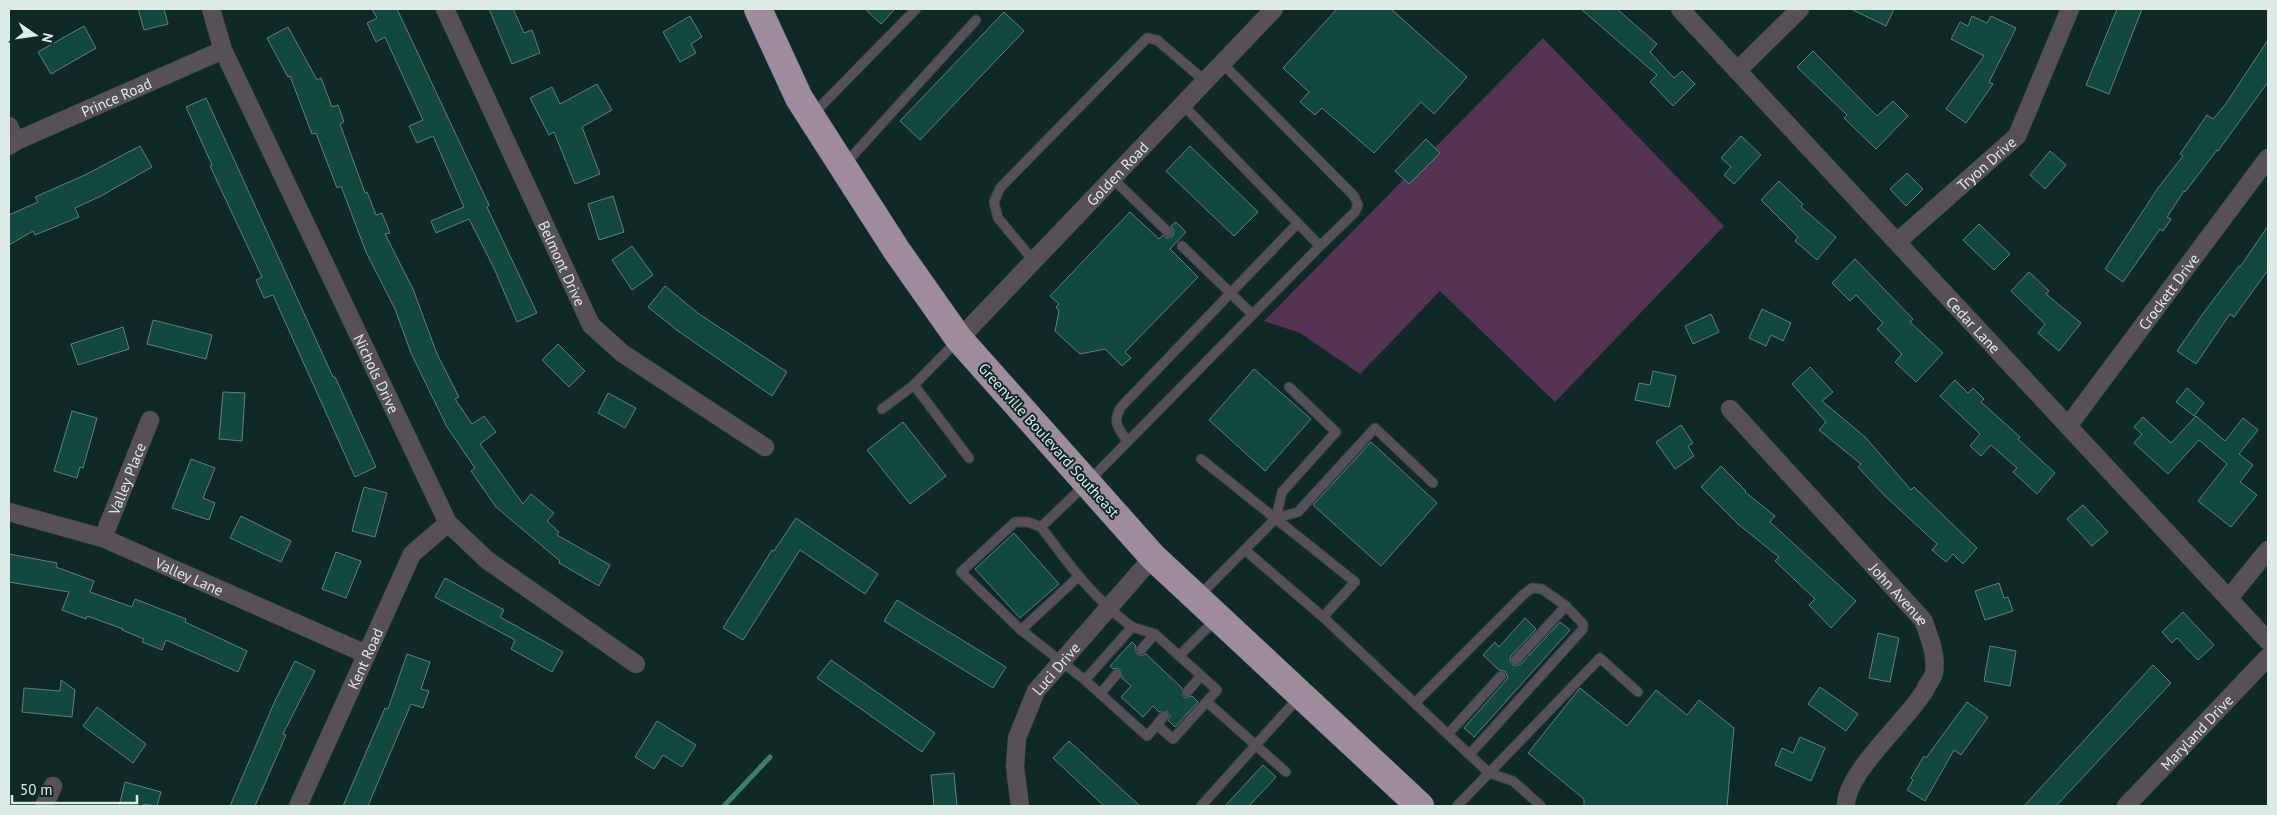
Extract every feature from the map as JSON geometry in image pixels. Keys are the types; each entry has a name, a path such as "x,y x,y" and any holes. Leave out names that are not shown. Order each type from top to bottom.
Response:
{"highway":[{"name":"Greenville Boulevard Southeast","path":"758,9 799,98 897,251 959,339 1153,557 1420,806"}],"street":[{"name":"Nichols Drive","path":"211,9 223,50 448,523 487,560 636,664"},
{"name":"Belmont Drive","path":"445,9 591,325 622,353 765,447"},
{"name":"Golden Road","path":"959,339 1274,9"},
{"name":"Cedar Lane","path":"1680,9 2268,641"},
{"path":"1737,70 1800,9"},
{"name":"Tryon Drive","path":"1897,242 2017,136 2070,9"},
{"name":"Prince Road","path":"11,138 223,50"},
{"name":"Crockett Drive","path":"2068,426 2268,158"},
{"name":"John Avenue","path":"1730,409 1923,620 1932,645 1934,673 1918,701 1854,778 1846,797 1846,806"},
{"name":"Valley Place","path":"103,538 150,420"},
{"name":"Valley Lane","path":"9,512 103,538 366,654"},
{"name":"Kent Road","path":"298,806 412,554 448,523"},
{"path":"2229,598 2268,550"},
{"name":"Luci Drive","path":"1020,806 1015,766 1018,738 1036,691 1153,557"},
{"name":"Maryland Drive","path":"2126,806 2268,657"},
{"path":"44,806 53,786"}],"lane":[{"path":"811,117 916,9"},
{"path":"842,166 976,20"},
{"path":"1033,260 998,218 994,202 1000,188 1147,38 1157,40 1205,81"},
{"path":"1041,527 1088,483 1252,314 1355,212 1358,205 1354,196 1222,63"},
{"path":"1182,104 1320,246"},
{"path":"1112,178 1168,232"},
{"path":"1127,441 1116,423 1117,414 1122,407 1298,224"},
{"path":"1182,246 1252,314"},
{"path":"882,409 914,385 959,339"},
{"path":"914,385 968,458"},
{"path":"1276,518 1282,492 1336,432 1289,387"},
{"path":"1197,598 1276,518 1298,512 1375,428 1433,483"},
{"path":"1201,459 1355,582 1323,617"},
{"path":"1157,724 1173,739 1217,690 1155,634 1132,627 1108,609 1078,576 1041,527 1028,522 1015,522 961,572 1021,630 1085,680 1147,736 1157,724 1164,716"},
{"path":"1245,550 1323,617 1490,772 1513,781 1541,806"},
{"path":"1021,630 1078,576"},
{"path":"1415,703 1532,588 1542,589 1566,606 1583,624 1583,629 1470,754"},
{"path":"1516,660 1566,606"},
{"path":"1179,656 1217,618"},
{"path":"1085,680 1132,627"},
{"path":"1141,650 1155,634"},
{"path":"1457,806 1600,658 1638,692"},
{"path":"1100,694 1118,674"},
{"path":"1187,692 1201,676"},
{"path":"1448,734 1502,676"},
{"path":"1201,806 1301,695"},
{"path":"1207,702 1286,772"}],"shaded area":[{"path":"1543,38 1724,226 1555,402 1440,291 1360,374 1300,333 1264,321"}],"building":[{"path":"138,9 164,9 168,24 144,30"},
{"path":"372,9 397,9 489,205 487,207 537,313 517,322 493,266 469,219 436,233 431,221 464,207 433,136 417,143 409,126 423,120 385,37 376,42 367,23 377,18"},
{"path":"489,9 513,9 524,33 532,30 540,53 512,64"},
{"path":"865,9 895,9 881,24"},
{"path":"1337,9 1391,9 1467,77 1434,114 1421,102 1374,153 1322,108 1315,115 1300,102 1309,92 1283,68"},
{"path":"1581,9 1617,9 1657,44 1650,52 1674,78 1682,71 1695,84 1673,106 1650,82 1657,75"},
{"path":"1851,9 1894,9 1886,26"},
{"path":"2117,9 2142,9 2109,94 2086,85"},
{"path":"1004,12 1024,31 920,140 900,121"},
{"path":"690,16 702,37 691,44 696,53 680,62 663,32"},
{"path":"1972,16 1987,23 1991,16 2016,28 1989,82 1993,84 1966,123 1946,109 1984,56 1951,39 1960,22 1968,26"},
{"path":"84,26 96,48 51,74 38,52"},
{"path":"288,27 317,80 321,78 332,107 338,105 344,122 340,124 365,193 367,192 376,215 382,213 390,233 385,234 413,289 437,354 459,397 455,399 472,424 484,416 496,432 480,444 523,504 531,494 554,513 547,521 559,532 557,535 610,565 599,586 559,563 560,561 496,507 471,471 475,468 447,427 411,353 395,309 366,252 341,186 337,188 316,133 312,134 290,76 288,77 267,38"},
{"path":"2268,40 2268,82 2218,151 2184,191 2167,217 2171,219 2163,231 2160,229 2123,282 2105,269 2158,188 2183,156 2180,154 2207,115 2213,119 2225,105"},
{"path":"1813,51 1877,116 1893,101 1908,116 1876,149 1844,118 1847,115 1797,67"},
{"path":"597,84 612,110 582,127 600,174 575,184 554,132 549,135 530,98 552,87 560,104"},
{"path":"206,98 376,467 355,477 273,295 264,298 256,280 262,277 210,166 212,165 186,107"},
{"path":"1741,136 1761,155 1734,184 1724,175 1731,167 1721,158"},
{"path":"1426,139 1440,153 1409,184 1395,171"},
{"path":"140,146 152,167 101,196 75,208 79,217 35,235 33,231 9,245 9,215 38,202 35,197 85,175"},
{"path":"1190,146 1258,212 1234,236 1166,171"},
{"path":"2050,151 2066,165 2045,189 2030,175"},
{"path":"1907,173 1923,189 1906,206 1890,189"},
{"path":"1779,181 1803,204 1801,207 1836,237 1817,260 1795,241 1798,237 1761,200"},
{"path":"613,196 624,232 599,240 588,204"},
{"path":"1130,212 1159,239 1163,235 1167,238 1173,236 1174,231 1171,226 1176,222 1186,232 1170,249 1198,277 1125,352 1131,358 1122,366 1105,349 1080,354 1055,331 1059,311 1056,307 1059,304 1050,296"},
{"path":"1979,224 2010,254 1994,270 1963,240"},
{"path":"2268,226 2268,270 2234,317 2230,314 2196,364 2177,351"},
{"path":"632,246 653,275 632,290 612,260"},
{"path":"1855,259 1913,319 1910,322 1943,353 1916,382 1895,362 1902,354 1877,329 1883,323 1856,295 1850,301 1832,283"},
{"path":"2029,272 2049,291 2046,294 2081,323 2059,351 2038,333 2045,324 2011,291"},
{"path":"665,286 699,314 787,372 772,396 678,331 648,307"},
{"path":"1762,309 1791,323 1783,341 1771,335 1766,346 1749,338"},
{"path":"1711,314 1719,332 1693,344 1685,326"},
{"path":"153,320 212,335 206,359 147,344"},
{"path":"123,327 129,349 78,365 71,344"},
{"path":"558,344 585,371 569,387 542,360"},
{"path":"1810,367 1833,392 1822,401 1865,437 1911,490 1914,487 1977,548 1963,564 1953,554 1946,562 1932,550 1937,544 1883,494 1858,467 1861,464 1819,430 1826,422 1792,384"},
{"path":"1254,369 1311,419 1265,471 1209,420"},
{"path":"1653,371 1676,376 1669,407 1635,400 1639,383 1650,385"},
{"path":"1955,380 1968,393 1973,388 1984,399 1981,402 2020,437 2018,439 2055,473 2037,494 2013,472 2017,468 1991,445 1981,456 1970,446 1980,434 1940,396"},
{"path":"2187,388 2204,403 2194,416 2176,402"},
{"path":"223,392 245,393 242,441 219,439"},
{"path":"608,393 636,408 625,428 598,413"},
{"path":"72,411 97,418 83,468 80,467 77,478 54,471"},
{"path":"2196,416 2225,441 2243,418 2258,430 2239,454 2253,465 2240,482 2257,495 2231,527 2198,501 2227,464 2199,440 2168,474 2134,443 2142,434 2134,427 2143,417 2171,443"},
{"path":"903,422 946,476 910,504 867,450"},
{"path":"1681,425 1693,443 1688,446 1694,456 1675,469 1656,442"},
{"path":"1371,442 1437,503 1381,566 1313,505"},
{"path":"191,459 215,468 203,498 215,503 209,520 172,508"},
{"path":"1721,466 1745,492 1775,516 1770,522 1856,601 1831,628 1809,605 1815,599 1775,561 1779,557 1738,524 1701,487"},
{"path":"364,487 387,493 375,537 352,531"},
{"path":"2083,505 2108,532 2092,546 2067,519"},
{"path":"241,516 291,541 281,562 230,538"},
{"path":"796,518 878,574 865,594 800,550 743,640 723,628 772,550 774,551"},
{"path":"1014,533 1059,584 1020,618 975,569"},
{"path":"336,552 361,561 346,598 322,589"},
{"path":"9,554 57,563 56,567 94,581 90,592 132,607 135,599 186,619 185,622 247,651 238,672 166,640 162,650 142,642 144,639 123,629 87,616 86,619 62,610 69,592 9,582"},
{"path":"445,578 504,610 500,617 563,652 552,672 511,649 515,640 435,597"},
{"path":"1999,583 2004,598 2008,597 2013,611 1985,620 1975,591"},
{"path":"897,600 1006,667 993,688 884,621"},
{"path":"2183,612 2214,645 2198,660 2177,638 2172,643 2162,632"},
{"path":"1525,618 1536,629 1511,656 1510,661 1514,666 1521,664 1560,622 1570,630 1474,737 1464,728 1508,678 1505,671 1499,670 1483,655 1495,642 1499,647"},
{"path":"1878,633 1899,638 1890,682 1869,678"},
{"path":"1132,642 1136,646 1137,654 1140,656 1146,654 1182,688 1183,696 1186,698 1192,696 1198,702 1175,727 1168,720 1170,716 1167,711 1159,712 1153,706 1143,717 1121,697 1131,686 1122,678 1121,670 1118,668 1113,669 1110,666"},
{"path":"1990,646 2016,651 2010,686 1984,681"},
{"path":"407,654 430,662 421,689 429,691 423,708 411,704 368,806 343,806 385,708 388,709"},
{"path":"831,660 935,733 922,752 817,678"},
{"path":"295,661 315,671 283,734 286,735 255,806 230,806 274,703"},
{"path":"2153,665 2171,683 2056,806 2024,806"},
{"path":"61,680 75,690 72,717 22,712 24,688 60,691"},
{"path":"1820,687 1858,714 1846,731 1808,704"},
{"path":"1580,688 1627,726 1656,690 1687,715 1699,700 1734,728 1727,806 1584,806 1584,799 1528,753"},
{"path":"1967,702 1988,717 1961,755 1954,750 1925,801 1907,790 1913,780 1911,778 1924,756 1926,758"},
{"path":"97,707 146,744 133,763 83,726"},
{"path":"657,721 696,745 682,767 663,755 654,769 635,757"},
{"path":"1800,737 1825,748 1811,781 1775,765 1782,748 1793,753"},
{"path":"1069,741 1140,806 1104,806 1053,758"},
{"path":"1263,765 1276,777 1249,806 1225,806"},
{"path":"954,773 957,806 934,806 931,775"},
{"path":"125,782 161,792 157,806 144,804 143,806 119,806"}],"waterway":[{"path":"724,806 770,757"}]}
